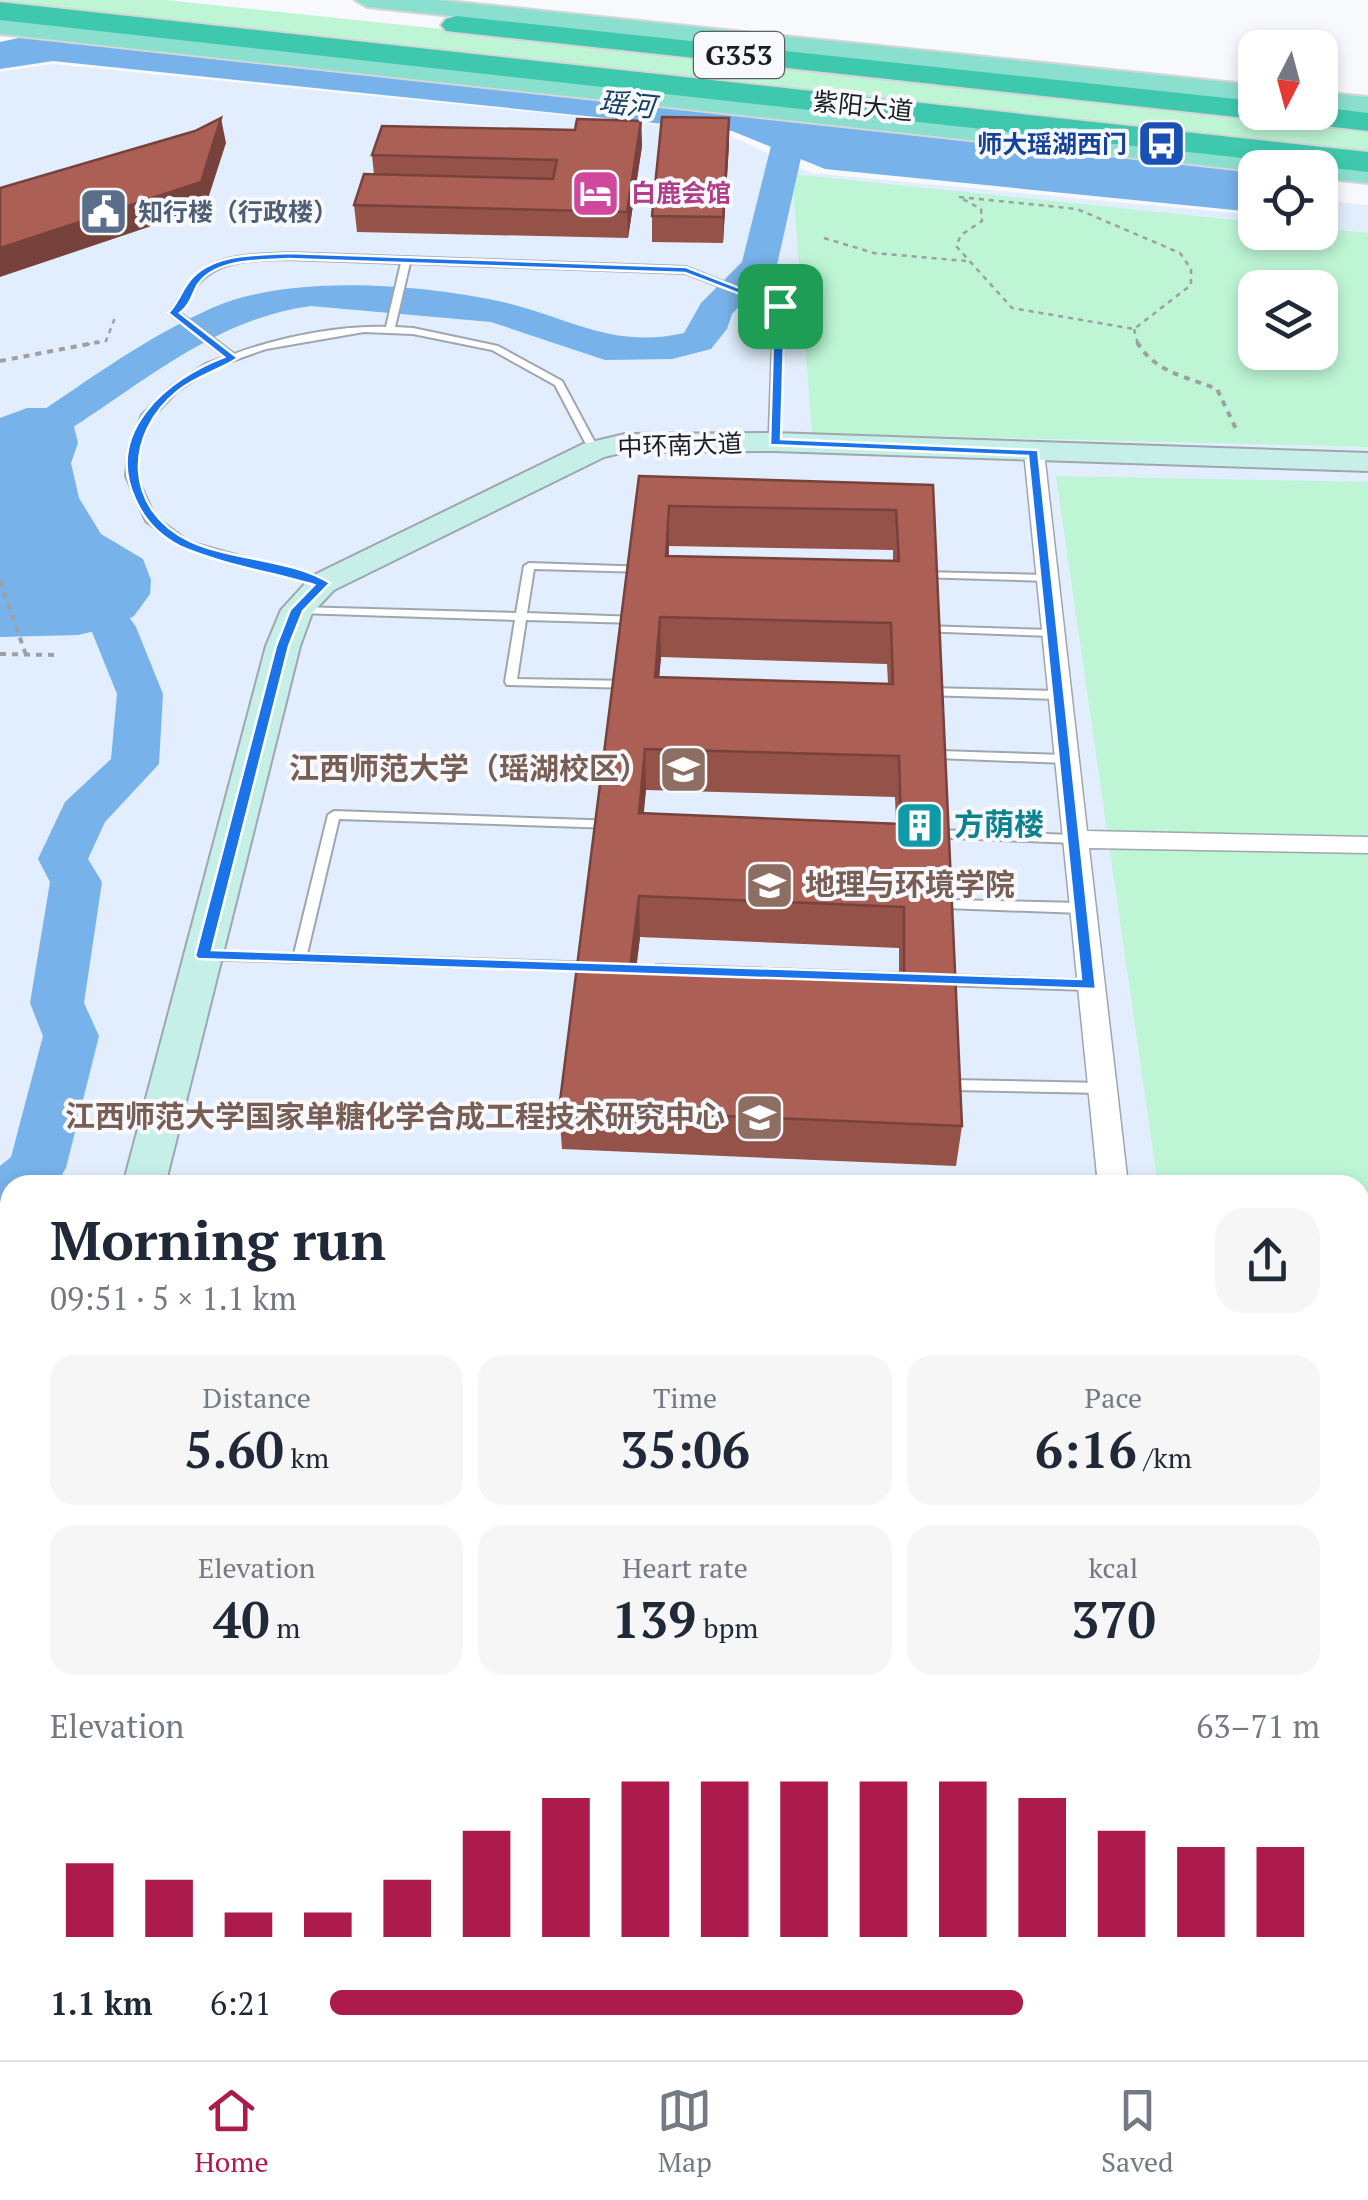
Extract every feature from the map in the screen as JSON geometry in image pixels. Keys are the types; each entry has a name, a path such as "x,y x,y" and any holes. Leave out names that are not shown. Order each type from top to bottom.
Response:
{"highway":[{"name":"紫阳大道","path":"354,6 1238,108"},
{"name":"紫阳大道","path":"0,12 1368,162"},
{"path":"1338,119 1368,122"}],"main road":[{"path":"354,6 1238,91"},
{"path":"0,26 1238,161"},
{"path":"1338,102 1368,105"},
{"path":"1338,172 1368,175"}],"street":[{"name":"中环南大道","path":"297,610 323,583 594,450 625,444 774,442 1368,462"},
{"path":"1034,452 1112,1175"},
{"path":"147,1175 282,646 297,610"},
{"path":"1074,839 1368,845"}],"lane":[{"path":"233,358 174,313 186,302 192,284 206,270 238,259 288,256 686,270 780,306 774,442"},
{"path":"390,330 406,260"},
{"path":"323,583 186,544 150,519 131,476 134,447 146,417 174,389 209,366 308,336 364,329 413,330 494,348 558,383 594,450"},
{"path":"648,685 512,682 529,566 668,570"},
{"path":"907,575 1047,578"},
{"path":"297,610 659,621"},
{"path":"915,629 1052,633"},
{"path":"922,692 1058,695"},
{"path":"940,755 1065,759"},
{"path":"300,958 334,815 634,824"},
{"path":"914,834 1074,839"},
{"path":"946,904 1081,908"},
{"path":"203,956 616,969"},
{"path":"636,970 1090,985"},
{"path":"952,1084 1102,1088"}],"path":[{"path":"958,196 1077,210 1145,235 1180,253 1191,268 1191,286 1134,329 1012,308 998,298 984,274 966,261 956,246 961,235 982,222 981,209 958,196"},
{"path":"824,238 874,253 966,261"},
{"path":"0,361 106,341 116,315"},
{"path":"1134,329 1142,356 1217,389 1250,458"},
{"path":"0,581 26,655"},
{"path":"0,654 56,656"}],"shaded area":[{"name":"江西师范大学（瑶湖校区）","path":"52,64 719,131 811,173 1238,213 1238,250 1338,250 1338,202 1368,205 1368,1175 0,1175 0,72"}],"green space":[{"path":"7,0 166,0 1238,113 1238,130 1338,130 1338,124 1368,127 1368,153 3,4"},
{"path":"792,174 1238,220 1238,250 1338,250 1338,230 1368,233 1368,447 812,433"},
{"path":"1056,476 1368,482 1368,1175 1157,1175"}],"water":[{"name":"瑶河","path":"37,34 1238,166 1238,210 825,169 732,131 53,61 0,69 0,42"},
{"path":"27,408 53,408 72,418 78,443 71,463 79,498 101,534 143,559 151,580 150,594 134,616 113,627 78,635 0,637 0,418"}],"building":[{"path":"662,117 729,118 723,217 652,216"},
{"path":"221,118 201,182 0,248 0,188 195,131"},
{"path":"577,119 641,121 627,212 354,205 364,174 553,179 557,160 372,155 382,126 575,130"},
{"name":"方荫楼","path":"639,476 933,485 962,1126 559,1109","holes":["669,506 896,510 899,561 666,556","660,617 891,623 893,684 655,677","645,749 899,756 901,824 639,813","639,896 904,907 904,983 630,969"]}],"waterway":[{"path":"0,448 25,441 157,353 227,315 280,299 311,295 497,312 605,348 672,347 697,341 708,329 714,311 759,265 793,122"},
{"path":"29,1175 37,1168 71,1036 57,1003 76,882 63,859 83,814 135,764 140,694 113,627"}],"place":[{"name":"师大瑶湖西门","path":"1162,144"},
{"name":"白鹿会馆","path":"596,193"},
{"name":"知行楼（行政楼）","path":"103,212"},
{"name":"江西师范大学（瑶湖校区）","path":"684,769"},
{"name":"方荫楼","path":"919,825"},
{"name":"地理与环境学院","path":"770,885"},
{"name":"江西师范大学国家单糖化学合成工程技术研究中心","path":"760,1117"}],"route":[{"path":"288,256 621,266 686,270 780,306 774,442 1034,452 1090,985 203,956 282,646 297,610 323,583 186,544 150,519 131,476 134,447 146,417 174,389 209,366 233,358 174,313 186,302 192,284 206,270 238,259 288,256"}]}
